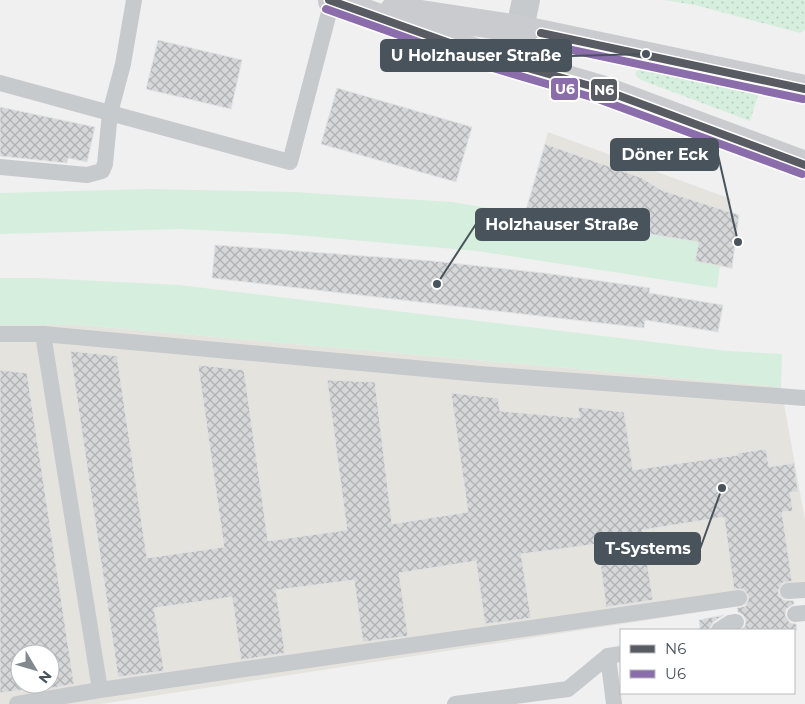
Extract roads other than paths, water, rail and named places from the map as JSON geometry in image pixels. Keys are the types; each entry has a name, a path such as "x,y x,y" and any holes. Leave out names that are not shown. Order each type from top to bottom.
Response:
{"main road":[{"path":"330,0 519,29 805,89"},
{"path":"330,0 488,57 601,89 805,166"}],"street":[{"path":"512,64 526,0"}],"lane":[{"path":"0,167 87,175 102,171 105,164 110,113 123,64 134,0"},
{"path":"0,83 290,162 330,0"},
{"path":"0,334 43,334 480,374 805,398"},
{"path":"43,334 100,690"},
{"path":"788,591 805,590"},
{"path":"17,704 100,690 739,598"},
{"path":"720,629 736,622"},
{"path":"455,704 568,690 615,655"},
{"path":"614,704 615,655"}],"place":[{"name":"U Holzhauser Straße","path":"646,54"},
{"name":"Döner Eck","path":"738,242"},
{"name":"Holzhauser Straße","path":"437,284"},
{"name":"T-Systems","path":"722,488"}]}
